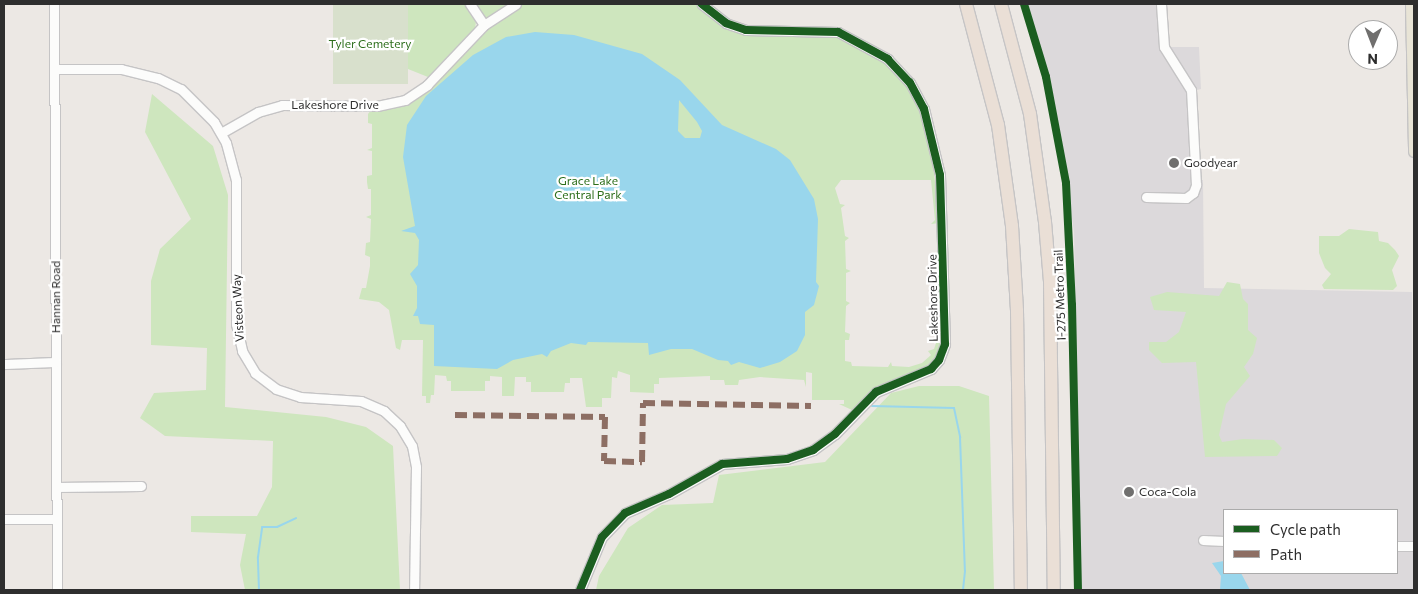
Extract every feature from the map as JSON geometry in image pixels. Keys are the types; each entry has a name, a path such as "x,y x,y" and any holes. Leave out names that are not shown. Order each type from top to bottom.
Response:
{"highway":[{"path":"966,4 995,110 1012,226 1017,311 1021,590"},
{"path":"1001,4 1030,114 1046,222 1050,281 1054,590"},
{"path":"1015,590 1020,548"}],"main road":[{"path":"1411,4 1414,152"}],"street":[{"name":"Hannan Road","path":"54,4 57,590"},
{"path":"470,4 484,25"},
{"name":"Lakeshore Drive","path":"221,133 258,112 282,105 377,106 404,100 427,85 484,25 516,4"},
{"name":"Lakeshore Drive","path":"580,590 602,537 625,513 669,494 722,464 787,459 813,450 826,442 880,390 931,369 939,360 945,344 940,175 924,109 910,83 888,59 838,32 746,30 726,23 702,4"},
{"path":"1146,197 1186,198 1193,193 1196,185 1191,90 1164,47 1161,4"},
{"name":"Visteon Way","path":"54,69 120,69 158,78 192,99 221,133 236,180 236,324 242,351 255,373 276,389 297,396 366,402 389,415 405,432 412,446 416,467 414,590"},
{"path":"4,364 56,362"},
{"path":"56,487 141,486"},
{"path":"4,519 56,519"},
{"path":"1203,540 1223,541"},
{"path":"1398,546 1414,546"}],"shaded area":[{"path":"1028,4 1158,4 1160,47 1199,47 1201,89 1189,92 1193,180 1203,180 1204,288 1412,292 1414,590 1081,590 1074,232 1058,123"}],"green space":[{"name":"Tyler Cemetery","path":"333,4 408,4 408,84 333,84"},
{"path":"408,4 464,4 476,22 475,28 428,77 408,69"},
{"path":"473,4 510,4 486,18"},
{"name":"Grace Lake Central Park","path":"523,4 697,4 742,33 833,36 880,57 899,74 919,104 930,140 940,223 931,224 935,220 931,180 841,180 835,188 840,204 845,205 841,208 845,236 849,238 845,241 846,269 851,271 846,273 846,301 850,303 846,306 845,332 850,334 849,340 845,340 845,361 851,362 852,366 888,367 891,362 892,366 909,367 922,363 931,355 928,351 934,349 936,343 937,305 932,303 934,297 941,298 943,338 937,358 921,371 878,387 852,410 839,404 844,404 844,400 812,400 812,373 806,372 806,387 804,380 760,377 739,380 738,385 725,385 724,380 710,380 710,376 659,378 659,384 654,384 654,393 630,392 630,375 618,371 617,378 612,377 611,398 602,398 602,407 586,407 582,378 570,378 570,383 565,383 564,392 531,392 531,382 526,382 526,377 515,377 514,396 502,396 502,377 490,376 490,381 485,381 485,391 451,391 451,381 447,381 446,376 435,375 434,395 431,395 430,403 426,403 426,396 422,396 423,340 402,340 400,350 396,348 389,310 379,302 359,299 362,288 366,288 370,266 370,257 365,255 366,243 370,242 371,219 366,217 371,215 371,189 368,189 367,176 372,175 372,151 367,150 372,148 372,124 368,123 368,114 371,110 407,104 424,94 485,29"},
{"path":"152,94 213,146 228,195 225,407 326,417 366,427 393,446 400,590 245,590 240,565 246,534 191,532 191,516 257,516 272,487 273,441 165,436 140,418 154,393 206,390 207,348 151,345 151,281 160,249 191,219 145,132"},
{"path":"1349,229 1378,232 1379,241 1388,243 1395,250 1399,256 1392,270 1397,286 1393,290 1324,289 1322,285 1331,274 1325,268 1319,253 1319,236 1339,236"},
{"path":"1227,282 1240,284 1243,299 1248,304 1248,330 1257,338 1253,354 1244,367 1250,376 1226,404 1219,435 1222,442 1243,439 1274,440 1282,448 1277,456 1205,457 1196,362 1162,363 1149,350 1149,342 1166,342 1179,332 1186,312 1154,310 1150,297 1167,292 1219,296"},
{"path":"919,386 959,386 989,396 994,590 596,590 599,576 628,528 662,505 713,503 719,475 825,462 891,393"}],"water":[{"name":"Grace Lake Central Park","path":"535,32 574,35 642,54 680,80 722,125 776,149 790,160 814,199 818,219 816,282 819,286 814,305 805,312 805,335 797,351 780,362 760,368 739,362 731,365 728,361 718,360 692,349 671,349 649,355 648,343 588,342 586,345 571,343 551,351 547,357 542,354 513,360 497,369 434,366 434,325 420,324 418,316 413,316 417,308 417,286 410,274 418,265 419,240 415,233 401,231 415,226 403,157 407,125 426,96 473,55 506,37","holes":["679,100 702,131 700,138 685,138 678,131"]},
{"path":"1223,561 1223,574 1242,574 1250,590 1220,590 1221,576 1212,563"}],"waterway":[{"path":"872,406 954,408 960,437 965,571 963,590"},
{"path":"259,590 258,557 262,527 277,527 296,518"}],"marked path":[{"path":"455,415 605,417 604,461 642,462 643,403 811,406"}],"cycle path":[{"path":"580,590 602,537 625,513 669,494 722,464 787,459 813,450 835,434 876,392 931,369 939,360 945,344 940,175 924,109 910,83 888,59 838,32 746,30 726,23 702,4"},
{"name":"I-275 Metro Trail","path":"1024,4 1046,77 1066,183 1072,305 1078,590"}],"place":[{"name":"Goodyear","path":"1174,163"},
{"name":"Coca-Cola","path":"1129,492"}]}
